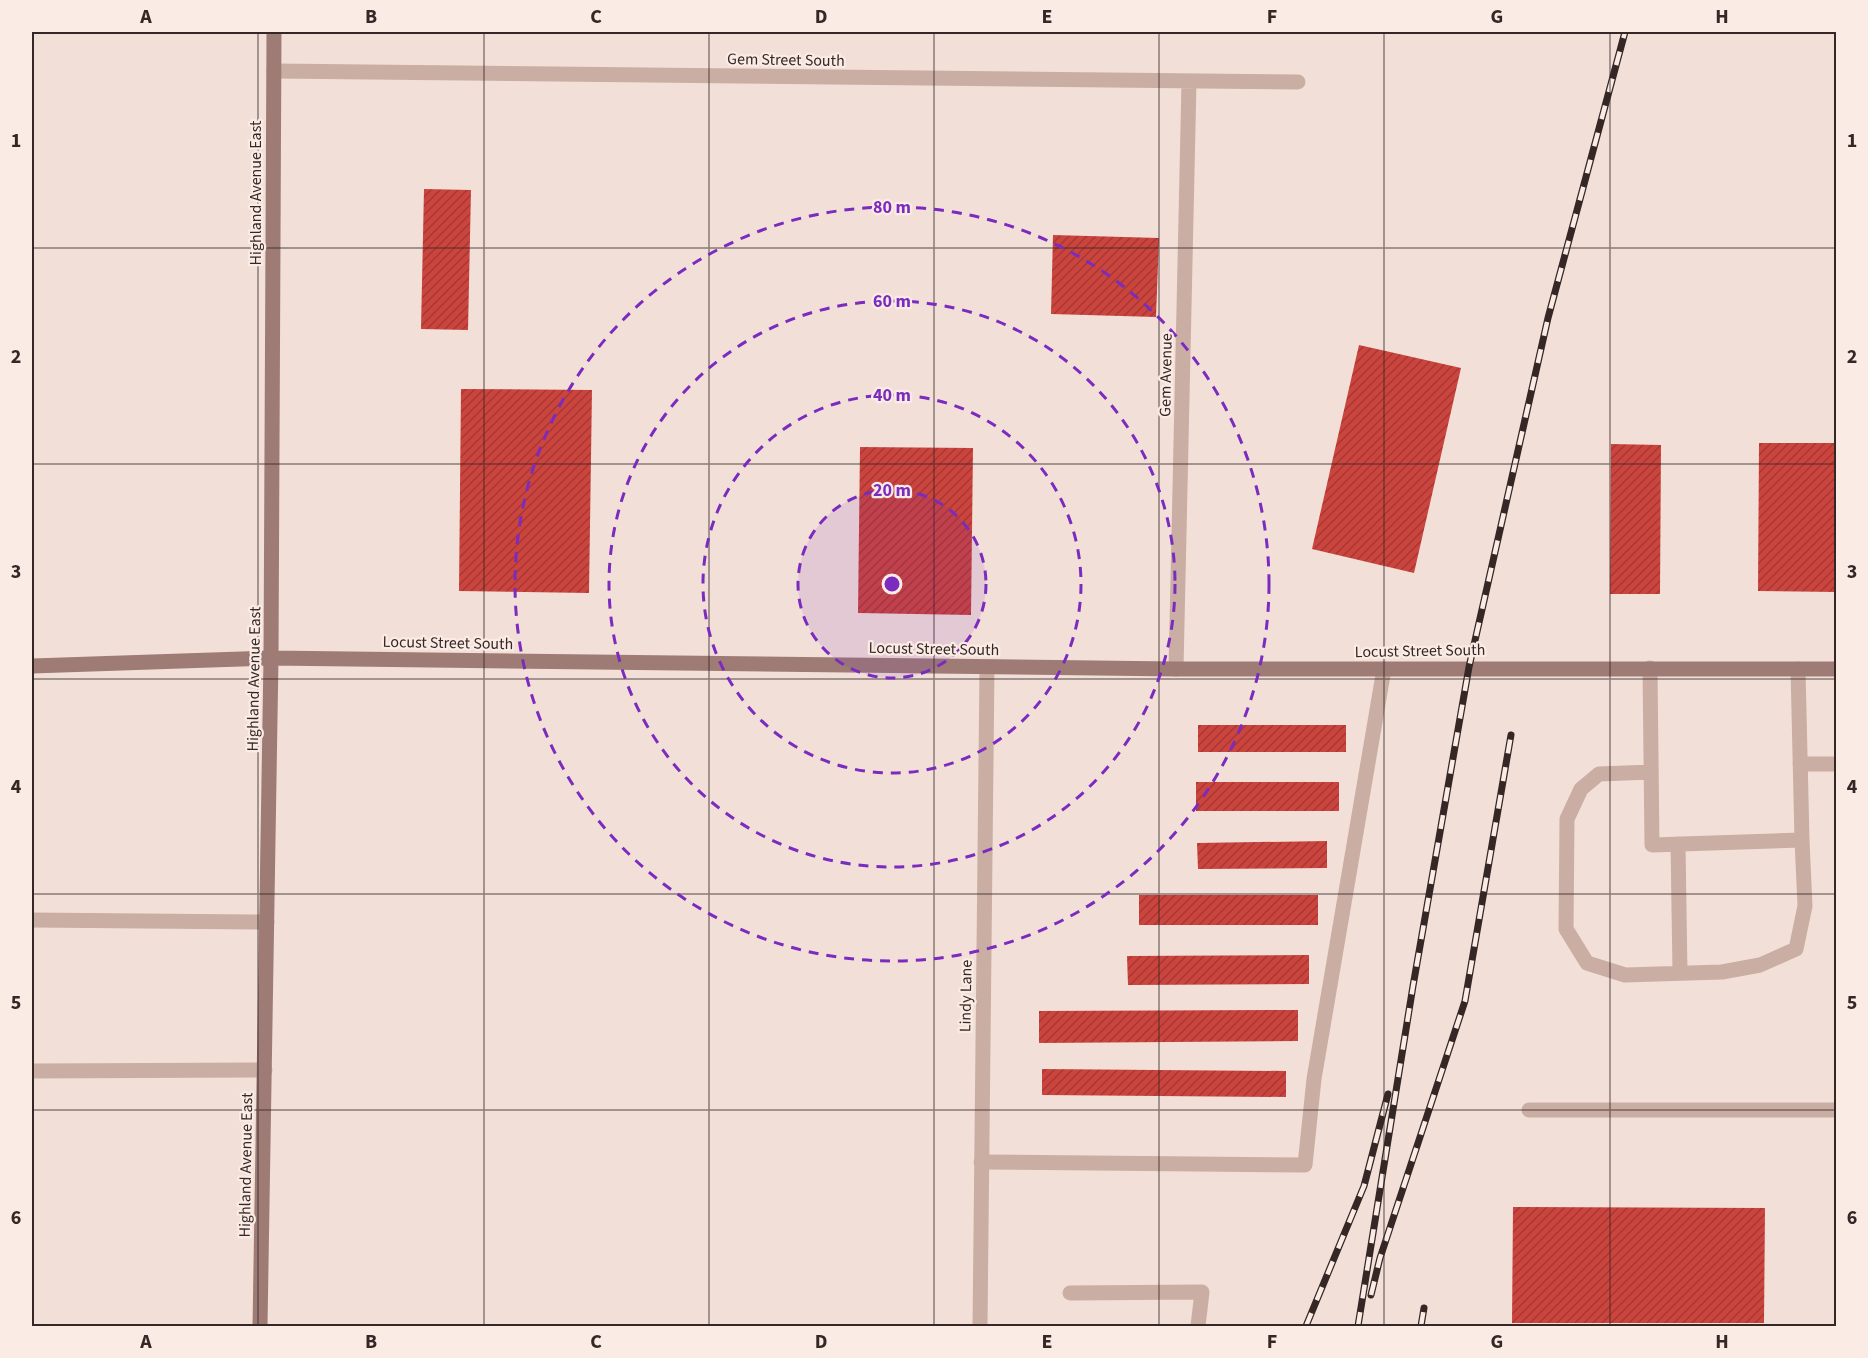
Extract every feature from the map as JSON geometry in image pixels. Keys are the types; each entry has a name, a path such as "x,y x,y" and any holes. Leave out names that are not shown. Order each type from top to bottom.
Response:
{"street":[{"name":"Highland Avenue East","path":"260,1326 271,658 274,32"},
{"name":"Gem Street South","path":"274,71 1298,82"},
{"name":"Gem Avenue","path":"1176,669 1190,82"},
{"name":"Locust Street South","path":"32,666 271,658 1176,669 1836,669"},
{"name":"Lindy Lane","path":"980,1326 987,667"},
{"path":"1650,668 1652,845 1802,840"},
{"path":"981,1162 1305,1165 1314,1079 1384,669"},
{"path":"1651,772 1599,774 1581,789 1567,819 1566,929 1587,963 1625,975 1722,972 1760,965 1796,949 1805,906 1798,669"},
{"path":"1800,764 1836,764"},
{"path":"1678,844 1680,973"},
{"path":"32,920 267,922"},
{"path":"32,1071 265,1070"},
{"path":"1529,1110 1836,1110"},
{"path":"1070,1293 1202,1292 1198,1326"}],"building":[{"path":"424,189 471,190 468,330 421,329"},
{"path":"1053,235 1159,238 1156,317 1051,314"},
{"path":"1359,345 1461,368 1414,573 1312,549"},
{"path":"461,389 592,390 589,593 459,591"},
{"path":"1759,443 1836,443 1836,592 1758,591"},
{"path":"1611,444 1661,445 1660,594 1610,594"},
{"path":"860,447 973,448 971,615 858,613"},
{"path":"1198,725 1346,725 1346,752 1198,752"},
{"path":"1196,782 1339,782 1339,811 1196,811"},
{"path":"1327,841 1327,868 1198,869 1197,843"},
{"path":"1139,895 1318,895 1318,925 1139,925"},
{"path":"1309,955 1309,984 1128,985 1127,956"},
{"path":"1298,1010 1298,1041 1039,1043 1039,1011"},
{"path":"1042,1069 1286,1071 1286,1097 1042,1095"},
{"path":"1513,1207 1765,1208 1764,1323 1512,1323"}],"railway":[{"path":"1358,1326 1413,986 1469,667 1548,318 1625,32"},
{"path":"1371,1295 1380,1258 1465,1001 1511,735"},
{"path":"1306,1326 1364,1186 1388,1094"},
{"path":"1421,1326 1424,1308"}]}
